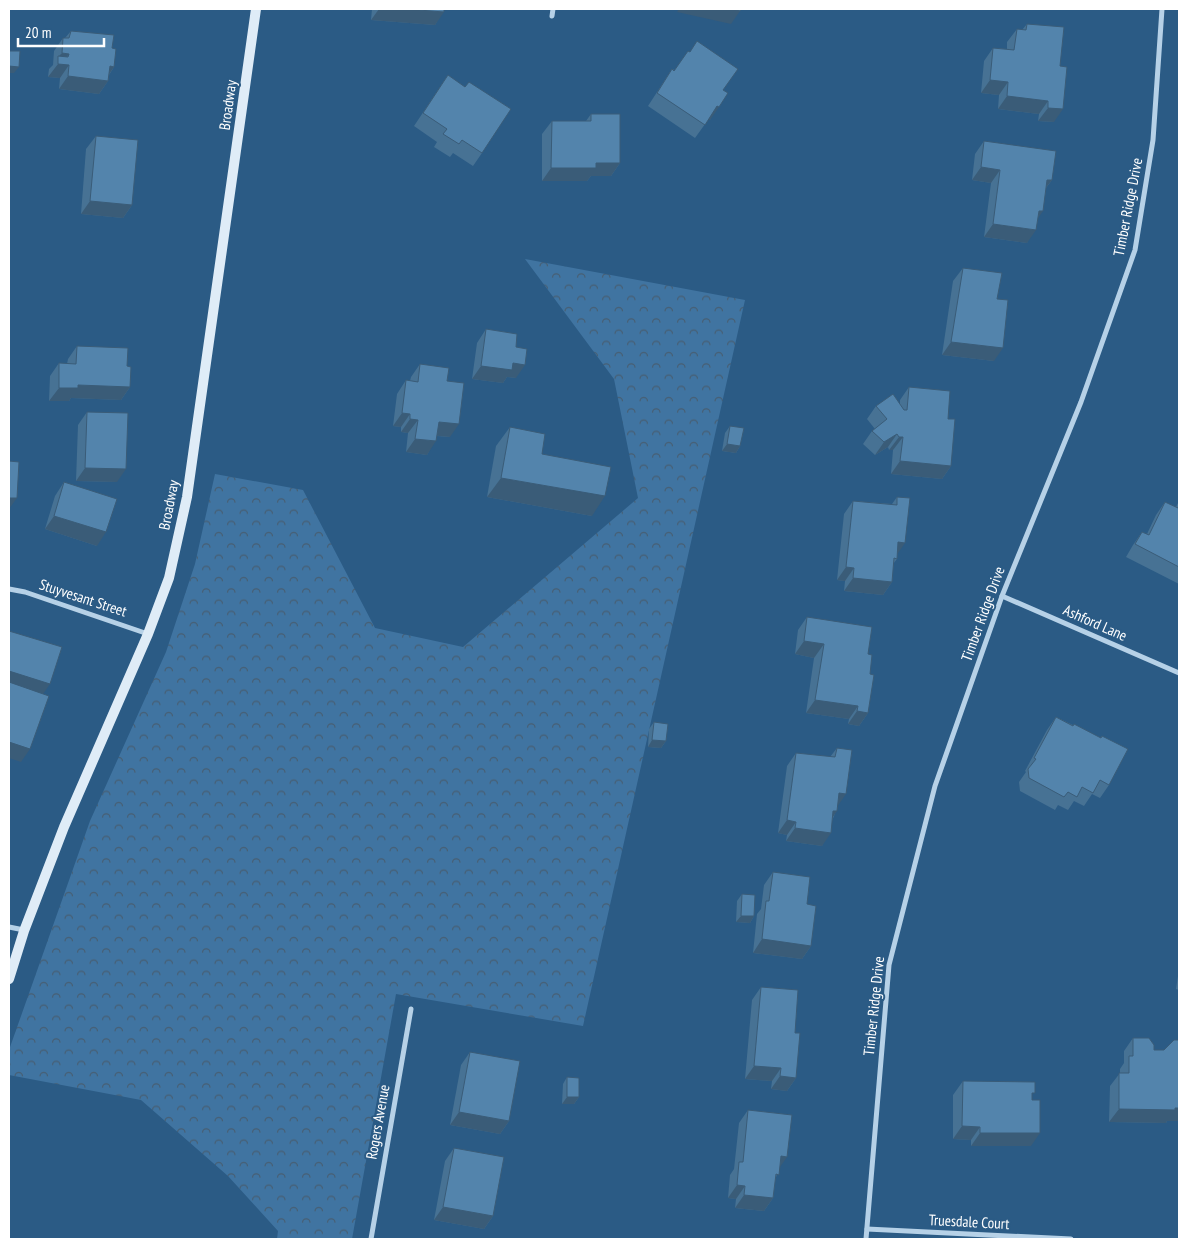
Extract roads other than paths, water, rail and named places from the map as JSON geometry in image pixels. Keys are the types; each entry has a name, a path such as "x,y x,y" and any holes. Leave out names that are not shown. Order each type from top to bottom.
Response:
{"main road":[{"name":"Broadway","path":"9,979 24,931 64,827 148,634 168,578 187,497 256,9"}],"street":[{"path":"552,16 553,9"},
{"name":"Timber Ridge Drive","path":"866,1239 889,965 935,786 1002,596 1081,402 1135,250 1153,140 1162,9"},
{"name":"Stuyvesant Street","path":"9,588 148,634"},
{"name":"Ashford Lane","path":"1002,596 1179,673"},
{"path":"9,926 24,931"},
{"name":"Rogers Avenue","path":"371,1239 411,1009"},
{"name":"Truesdale Court","path":"867,1229 1071,1239"}]}
